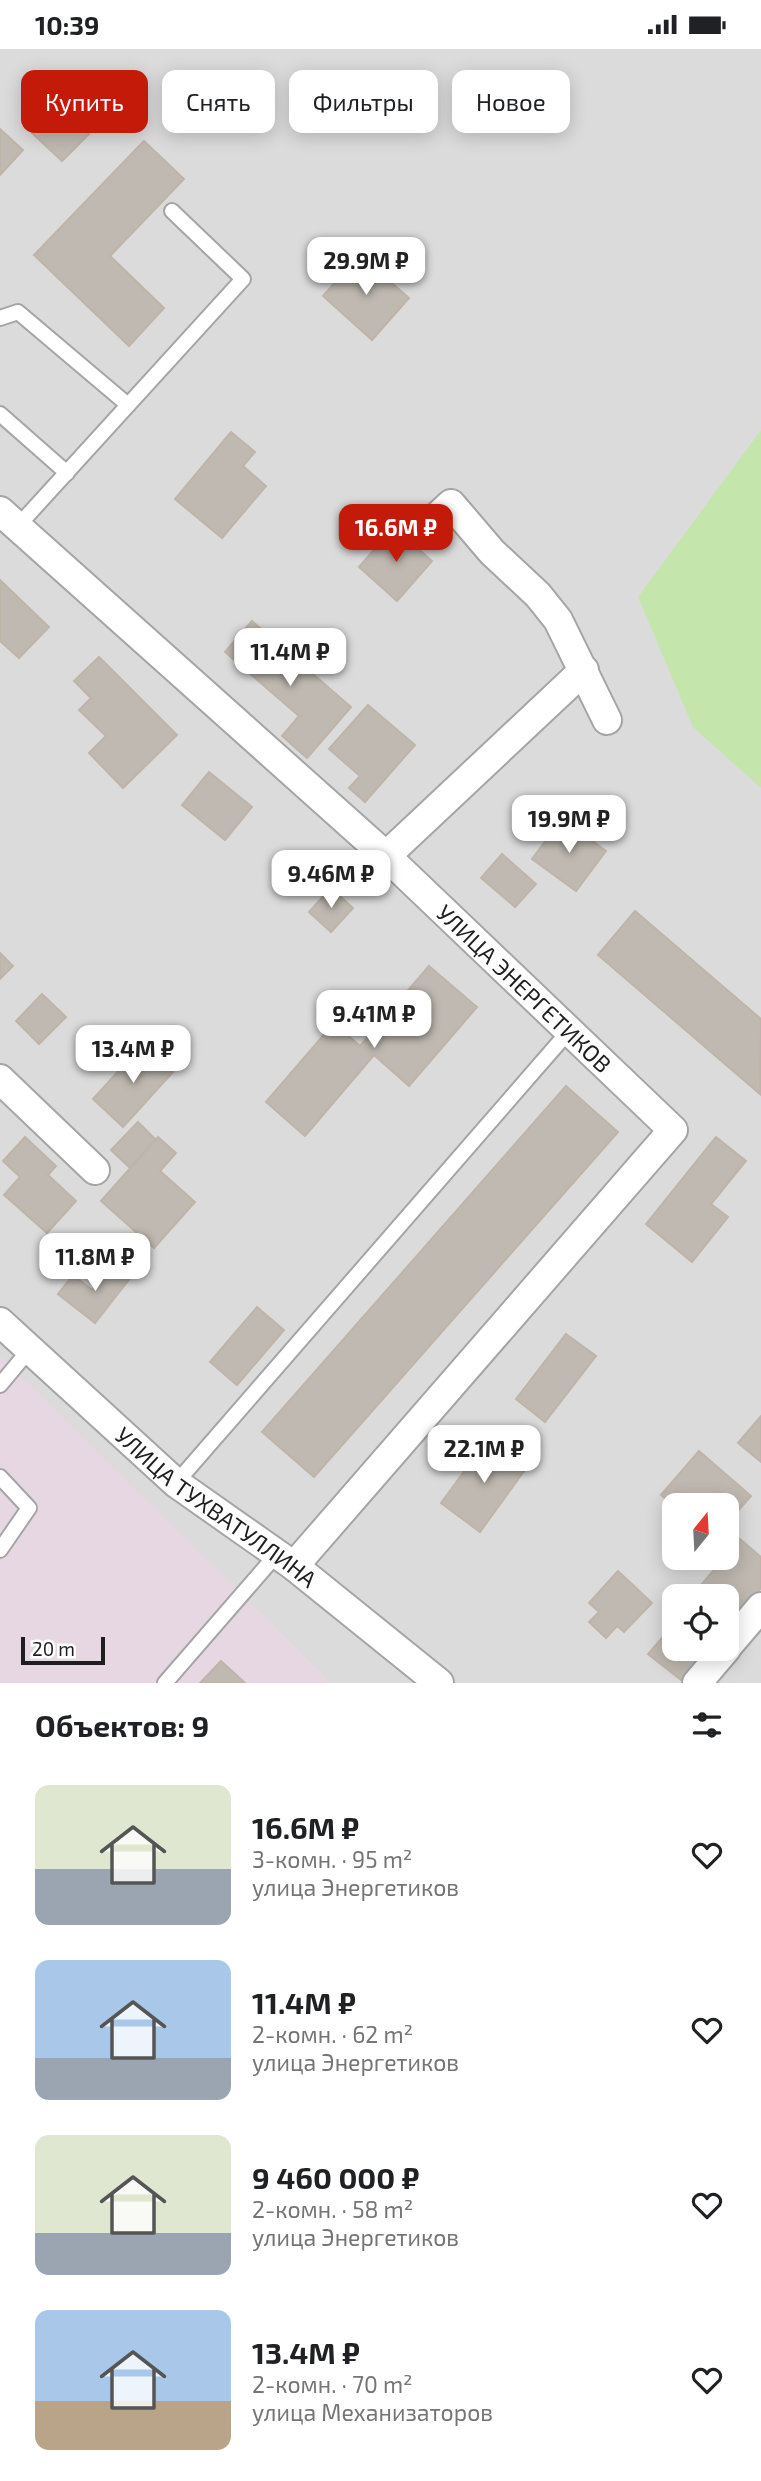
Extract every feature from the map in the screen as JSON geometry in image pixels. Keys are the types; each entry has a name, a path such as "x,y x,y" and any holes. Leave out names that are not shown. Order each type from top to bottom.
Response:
{"street":[{"path":"421,532 452,504 492,552 538,595 558,620 607,720"},
{"name":"УЛИЦА ЭНЕРГЕТИКОВ","path":"9,519 386,856 673,1130 286,1560"},
{"path":"386,856 583,670"},
{"path":"0,1080 96,1170"},
{"name":"УЛИЦА ТУХВАТУЛЛИНА","path":"0,1322 176,1483 286,1560 439,1683"},
{"path":"739,1633 761,1607"},
{"path":"697,1683 715,1661"}],"lane":[{"path":"9,519 67,473 243,279 172,211"},
{"path":"0,318 18,312 128,405"},
{"path":"0,414 67,473"},
{"path":"176,1483 569,1031"},
{"path":"0,1385 30,1349"},
{"path":"0,1477 29,1508 0,1550"},
{"path":"165,1683 286,1560"}],"shaded area":[{"path":"0,49 761,49 761,1683 0,1683"},
{"path":"0,1355 331,1683 0,1683"}],"green space":[{"path":"761,430 761,788 693,727 638,597"}],"building":[{"path":"0,129 23,150 0,175"},
{"path":"32,133 88,133 62,161"},
{"path":"144,141 184,179 110,256 164,308 129,346 34,255"},
{"path":"360,255 409,298 372,340 323,296"},
{"path":"231,432 255,452 243,466 266,486 222,538 175,499"},
{"path":"394,527 432,561 397,601 359,567"},
{"path":"0,580 49,627 19,658 0,641"},
{"path":"252,621 351,707 307,758 282,736 299,716 225,652"},
{"path":"99,657 177,735 123,788 89,753 106,736 79,710 91,698 74,681"},
{"path":"368,705 415,745 365,802 349,788 360,776 329,749"},
{"path":"209,772 252,807 225,840 182,805"},
{"path":"562,819 606,851 576,891 532,859"},
{"path":"502,854 536,884 515,907 481,878"},
{"path":"331,888 353,908 331,932 309,912"},
{"path":"635,911 761,1019 760,1094 598,955"},
{"path":"0,953 13,966 0,979"},
{"path":"429,966 477,1007 409,1086 374,1055 305,1136 266,1102 334,1023 360,1046"},
{"path":"42,994 66,1017 39,1044 16,1021"},
{"path":"143,1044 173,1072 123,1127 93,1099"},
{"path":"566,1086 618,1132 314,1477 262,1432"},
{"path":"138,1122 157,1141 130,1168 111,1150"},
{"path":"25,1137 56,1166 48,1175 76,1201 47,1233 4,1195 20,1177 3,1161"},
{"path":"158,1137 176,1153 160,1171 195,1202 154,1248 101,1201"},
{"path":"716,1137 746,1161 711,1204 728,1217 692,1262 646,1224"},
{"path":"114,1263 131,1277 95,1323 58,1294 73,1275 92,1290"},
{"path":"257,1307 284,1330 237,1385 210,1362"},
{"path":"566,1334 596,1356 545,1422 516,1399"},
{"path":"761,1416 761,1462 738,1443"},
{"path":"488,1439 527,1467 480,1532 441,1503"},
{"path":"699,1451 751,1496 739,1509 739,1493 663,1493"},
{"path":"739,1540 761,1557 761,1588 739,1614 739,1584 702,1584 714,1570 739,1570"},
{"path":"618,1571 652,1603 624,1632 617,1626 606,1638 589,1622 599,1612 589,1603"},
{"path":"662,1638 662,1661 704,1661 685,1683 648,1654"},
{"path":"221,1661 245,1683 200,1683"}]}
